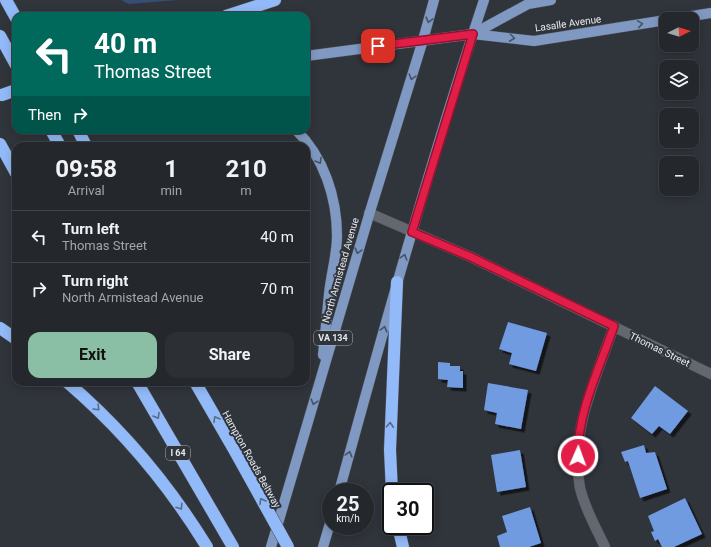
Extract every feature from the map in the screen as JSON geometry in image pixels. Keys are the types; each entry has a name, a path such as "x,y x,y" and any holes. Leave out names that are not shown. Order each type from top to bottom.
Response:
{"highway":[{"path":"6,0 13,12"},
{"path":"238,12 275,0"},
{"path":"0,36 12,58"},
{"path":"1,95 12,91"},
{"path":"0,144 12,166"},
{"path":"392,483 390,450 397,282"},
{"path":"0,328 12,336"},
{"path":"72,386 95,406 129,441 163,483 207,547"},
{"name":"I 64","path":"139,386 233,547"},
{"name":"Hampton Roads Beltway","path":"197,386 288,547"},
{"path":"400,535 403,547"}],"main road":[{"name":"North Armistead Avenue","path":"271,547 369,213 424,40 434,0"},
{"path":"341,483 397,282 484,0"},
{"name":"Lasalle Avenue","path":"473,34 528,4 550,0"},
{"path":"699,15 711,13"},
{"name":"Lasalle Avenue","path":"310,55 473,34 534,41 659,21"},
{"path":"1,95 12,94"},
{"path":"299,134 306,142"},
{"path":"310,147 322,165 330,187 335,211 337,237 329,292 321,379"},
{"path":"324,547 327,535"}],"street":[{"name":"Thomas Street","path":"369,213 471,257 711,374"},
{"path":"605,547 585,505 580,488 578,445 583,413 614,326"}],"shaded area":[{"path":"121,0 178,0 129,4"}],"building":[{"path":"508,322 547,333 536,371 509,364 512,353 499,349"},
{"path":"438,362 450,363 450,366 460,366 460,371 463,371 463,388 447,387 448,380 438,379"},
{"path":"488,383 528,390 521,429 495,424 497,413 484,410"},
{"path":"655,386 688,411 670,434 659,426 652,434 631,418"},
{"path":"644,445 646,453 655,452 667,489 640,498 628,461 625,462 621,452"},
{"path":"520,450 526,487 497,492 491,455"},
{"path":"685,498 702,534 674,547 662,547 658,539 655,541 651,532 654,531 648,516"},
{"path":"530,507 541,543 529,547 500,547 497,536 507,532 502,516"}],"route":[{"path":"378,46 473,34 412,232 471,257 614,326 583,413 578,445 578,456"}]}
